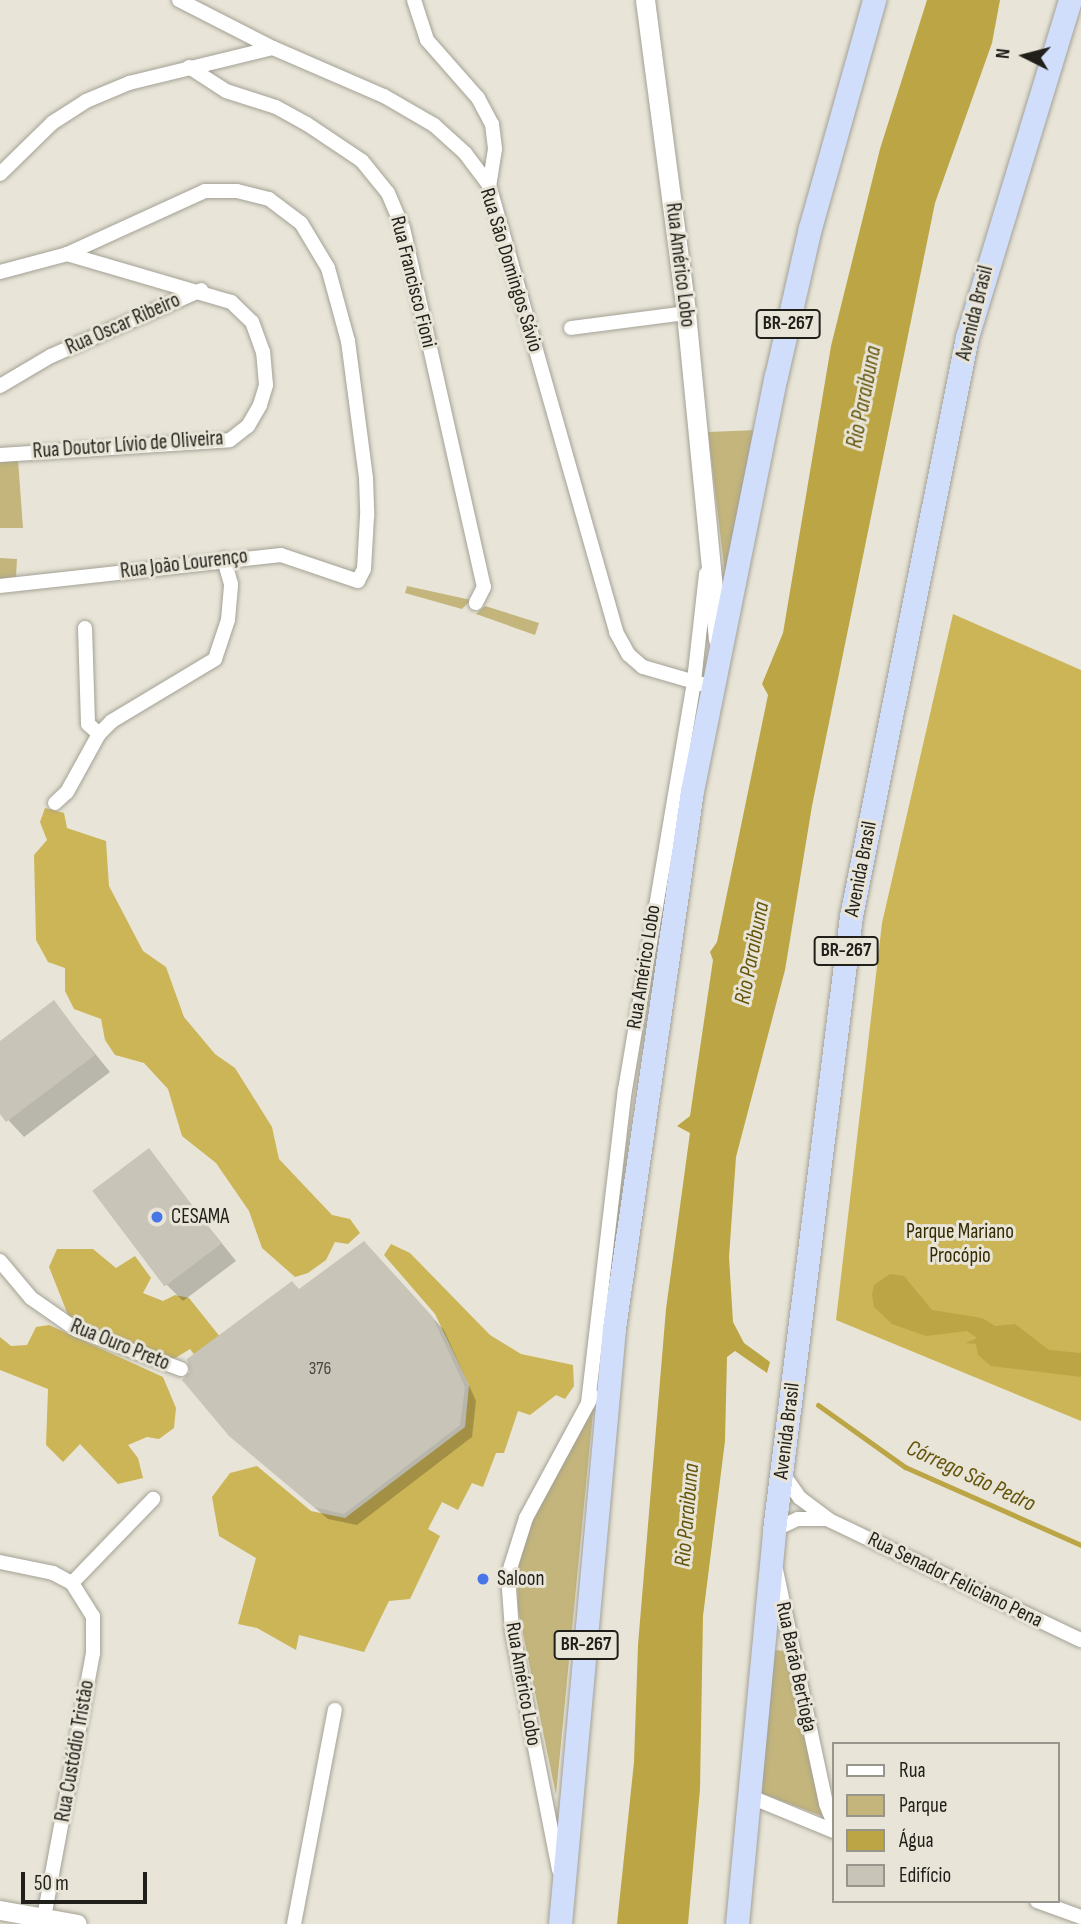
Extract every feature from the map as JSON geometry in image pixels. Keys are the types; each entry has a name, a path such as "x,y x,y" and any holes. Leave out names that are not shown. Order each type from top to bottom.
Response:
{"highway":[{"name":"Avenida Brasil","path":"737,1924 773,1540 850,916 967,337 1070,0"},
{"name":"BR-267","path":"560,1924 610,1365 690,805 703,684 719,651 810,228 871,5"}],"main road":[{"name":"Rua Américo Lobo","path":"645,0 686,313 710,531 719,651"},
{"path":"0,1910 44,1921 77,1924"}],"street":[{"name":"Rua São Domingos Sávio","path":"179,0 273,48 384,96 434,125 465,153 489,185 609,610 629,655 643,667 703,684"},
{"path":"414,0 427,40 478,98 492,124 495,149 489,185"},
{"path":"0,174 52,123 86,101 190,67 273,48"},
{"name":"Rua Francisco Fioni","path":"190,67 226,91 275,107 307,124 362,161 388,193 403,228 484,587 476,603"},
{"name":"Rua João Lourenço","path":"0,586 224,559 281,555 352,581 363,577 366,478 348,341 328,268 301,223 269,199 237,191 205,191 67,254"},
{"path":"0,272 67,254"},
{"name":"Rua Oscar Ribeiro","path":"67,254 201,290"},
{"name":"Rua Oscar Ribeiro","path":"0,386 51,356 201,290"},
{"name":"Rua Doutor Lívio de Oliveira","path":"0,454 230,440 248,426 266,385 263,352 252,322 230,302 201,290"},
{"path":"571,328 686,313"},
{"name":"Rua Américo Lobo","path":"588,1403 637,1006 703,684 710,531"},
{"path":"55,803 66,792 99,734 215,659 228,620 231,584 224,559"},
{"path":"85,628 88,724 99,734"},
{"name":"Rua Ouro Preto","path":"0,1261 31,1298 69,1326 181,1370"},
{"name":"Rua Américo Lobo","path":"564,1896 512,1630 508,1575 526,1518 610,1365"},
{"name":"Rua Senador Feliciano Pena","path":"783,1474 800,1498 829,1520 1081,1640"},
{"path":"0,1562 53,1573 72,1583 153,1499"},
{"name":"Rua Senador Feliciano Pena","path":"773,1540 798,1520 829,1520"},
{"name":"Rua Barão Bertioga","path":"773,1540 825,1804 832,1820"},
{"name":"Rua Custódio Tristão","path":"44,1921 95,1634 85,1598 72,1583"},
{"path":"294,1924 335,1710"},
{"path":"751,1797 832,1830"},
{"path":"1042,1903 1081,1917"}],"green space":[{"path":"757,430 726,582 708,432"},
{"path":"18,460 23,528 0,528 0,461"},
{"path":"0,558 17,559 16,580 0,579"},
{"path":"407,586 471,600 462,609 405,593"},
{"path":"485,606 539,623 535,635 476,614"},
{"name":"Parque Mariano Procópio","path":"953,614 1081,670 1081,1421 836,1320 882,923"},
{"path":"45,808 64,813 67,828 106,841 109,886 143,951 166,967 184,1017 215,1054 235,1068 272,1127 279,1159 332,1215 350,1219 360,1233 348,1244 335,1242 326,1260 308,1273 295,1277 262,1248 249,1211 216,1163 182,1136 168,1089 144,1063 115,1055 105,1040 101,1019 74,1009 65,991 65,968 48,962 36,940 34,855 47,840 40,822"},
{"path":"391,1244 410,1253 490,1335 521,1354 573,1365 574,1386 565,1399 556,1395 530,1415 518,1411 504,1453 496,1453 483,1487 472,1483 458,1510 442,1502 428,1529 440,1536 410,1599 389,1601 364,1652 299,1635 296,1650 257,1628 238,1624 256,1558 219,1536 212,1497 230,1473 257,1466 311,1511 345,1518 465,1427 469,1385 435,1314 384,1255"},
{"path":"57,1249 93,1249 116,1268 135,1256 151,1278 143,1293 163,1301 175,1295 189,1298 229,1348 202,1365 190,1349 172,1360 70,1320 49,1267"},
{"path":"49,1325 163,1377 176,1408 174,1428 159,1439 147,1437 128,1445 138,1458 143,1478 118,1484 80,1444 63,1462 46,1445 48,1389 0,1370 0,1337 11,1346 27,1345 36,1327"},
{"path":"594,1402 556,1795 518,1609 517,1569 528,1528"},
{"path":"774,1650 787,1651 822,1816 761,1793"}],"water":[{"name":"Rio Paraibuna","path":"927,0 1000,0 992,43 935,203 812,806 785,970 736,1157 729,1257 733,1322 744,1343 770,1362 767,1373 735,1351 727,1357 725,1441 703,1616 700,1789 688,1924 617,1924 634,1762 638,1645 666,1309 690,1133 677,1126 690,1116 713,960 710,952 717,942 768,695 762,684 783,633 831,346 880,149"},
{"path":"890,1274 904,1276 932,1310 982,1318 995,1326 1015,1324 1049,1350 1081,1353 1081,1377 991,1366 978,1355 976,1344 965,1343 977,1338 967,1331 926,1336 892,1324 874,1307 872,1295 874,1285"}],"building":[{"path":"54,1000 95,1055 6,1122 0,1114 0,1041"},
{"name":"CESAMA","path":"149,1148 221,1244 165,1287 92,1191"},
{"path":"364,1241 432,1316 465,1387 460,1425 344,1514 314,1507 229,1436 182,1380 190,1372 187,1359 292,1281 299,1289"}],"waterway":[{"name":"Córrego São Pedro","path":"818,1405 905,1467 1081,1545"}],"place":[{"name":"CESAMA","path":"157,1217"},
{"name":"Saloon","path":"483,1579"}]}
